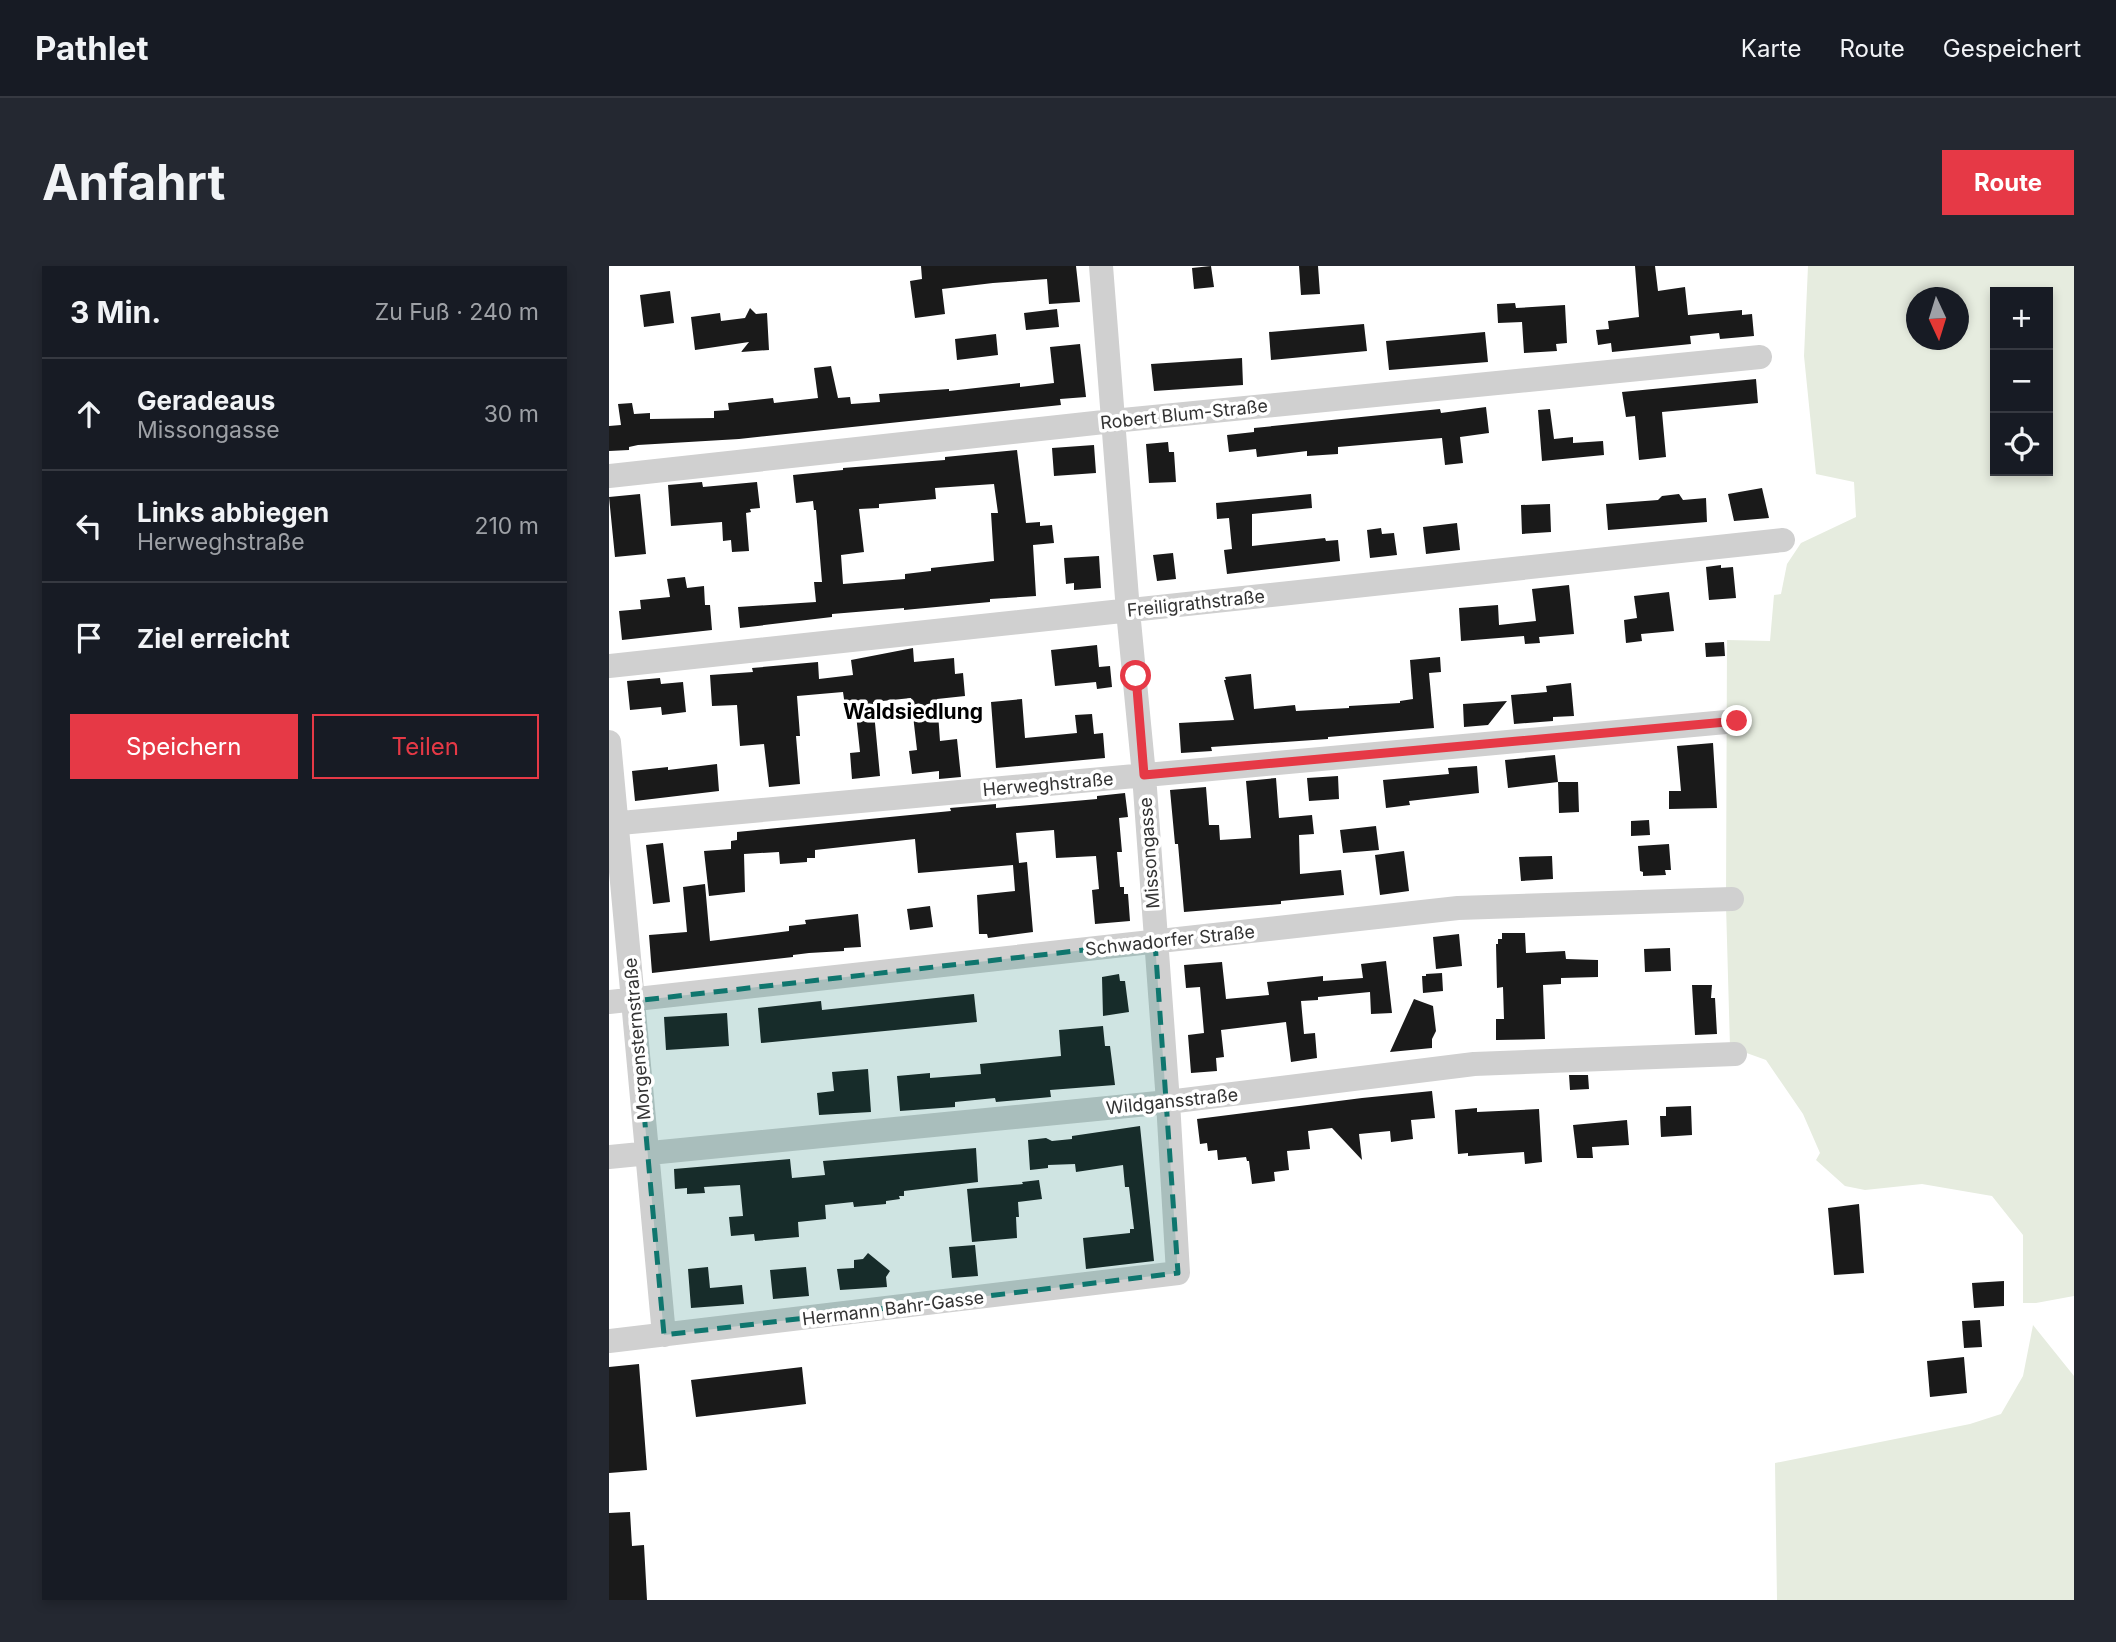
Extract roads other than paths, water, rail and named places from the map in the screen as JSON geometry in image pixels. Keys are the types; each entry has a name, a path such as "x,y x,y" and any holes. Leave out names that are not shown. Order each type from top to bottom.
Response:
{"street":[{"name":"Missongasse","path":"1101,266 1128,611 1144,775 1178,1273"},
{"name":"Robert Blum-Straße","path":"609,476 1112,421 1760,357"},
{"name":"Freiligrathstraße","path":"609,666 1783,540"},
{"name":"Herweghstraße","path":"613,824 1737,721"},
{"name":"Morgensternstraße","path":"609,742 613,824 634,1000 664,1335"},
{"name":"Schwadorfer Straße","path":"609,1002 1458,908 1732,899"},
{"name":"Wildgansstraße","path":"609,1157 1168,1102 1474,1063 1735,1054"},
{"name":"Hermann Bahr-Gasse","path":"609,1340 1178,1273"}],"district":[{"name":"Waldsiedlung","path":"913,711"}]}
